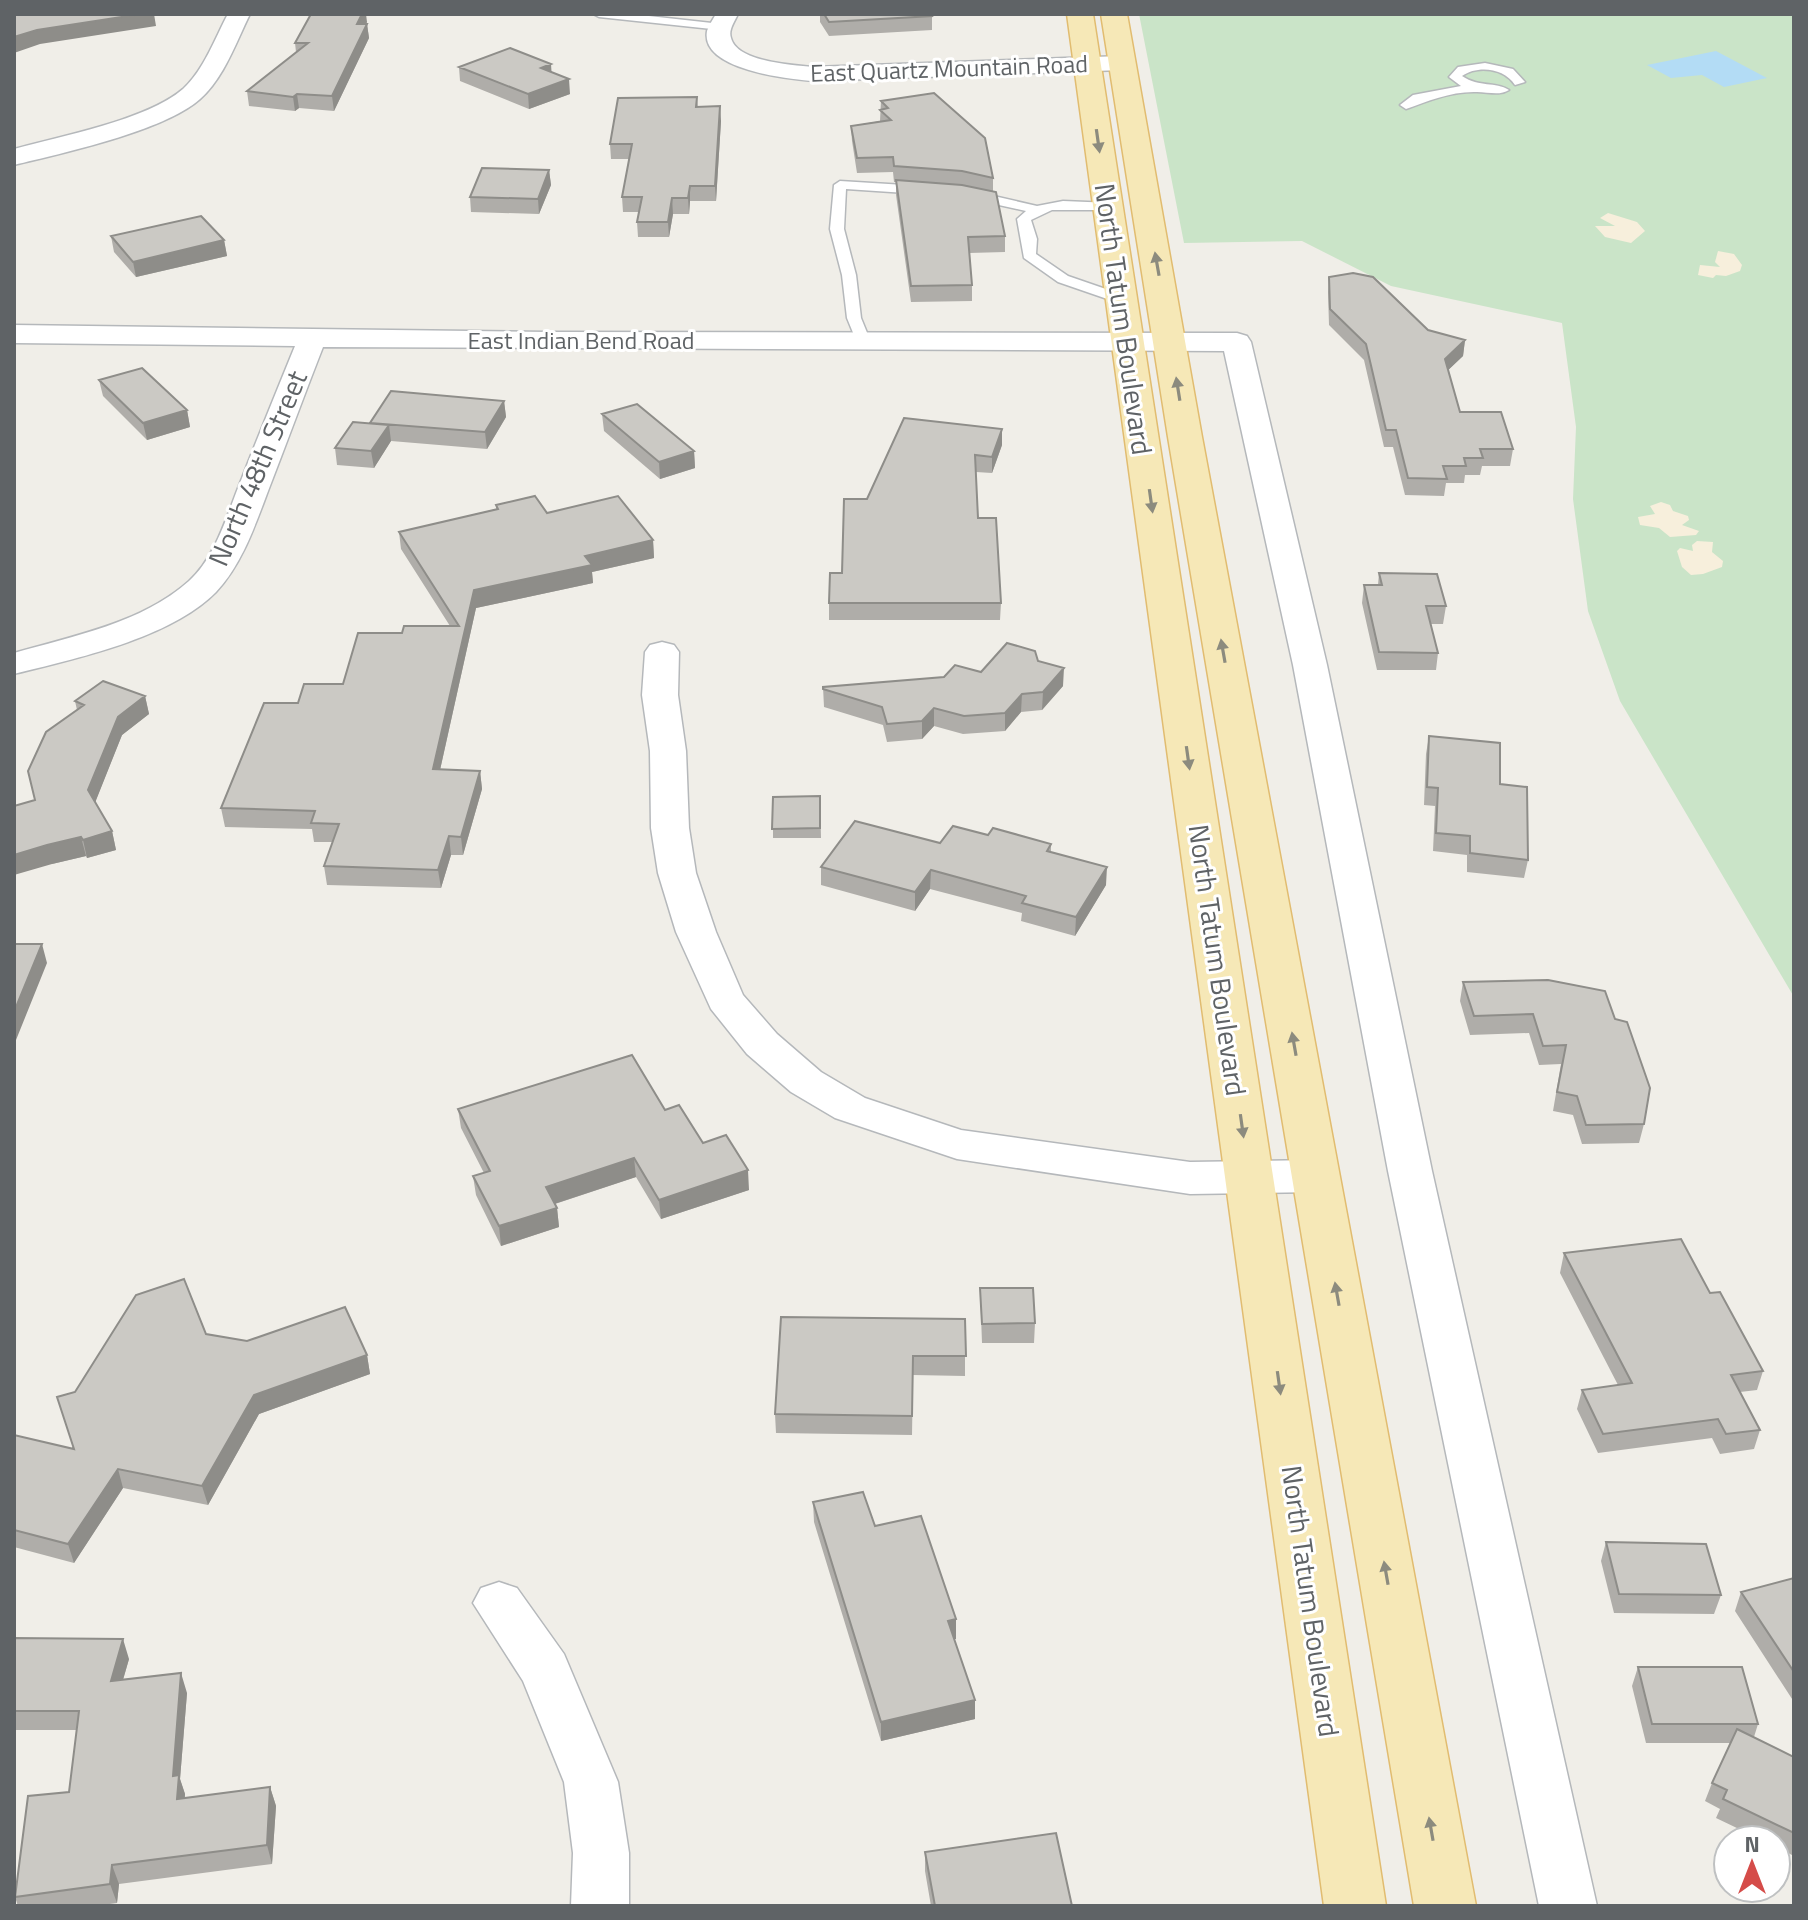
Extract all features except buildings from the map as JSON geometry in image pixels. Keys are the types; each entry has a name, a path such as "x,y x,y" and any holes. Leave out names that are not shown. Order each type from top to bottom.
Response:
{"main road":[{"name":"North Tatum Boulevard","path":"1080,14 1107,206 1142,330 1317,1176 1445,1906"},
{"name":"North Tatum Boulevard","path":"1114,14 1122,63 1142,330 1249,1177 1355,1906"}],"street":[{"path":"14,157 153,115 182,102 204,81 239,14"},
{"name":"East Quartz Mountain Road","path":"724,20 719,40 730,54 759,66 813,74 1122,63"},
{"name":"East Indian Bend Road","path":"14,334 547,341 863,340 1142,330"},
{"name":"North Tatum Boulevard","path":"1142,330 1237,342 1310,665 1410,1171 1568,1906"},
{"name":"North 48th Street","path":"14,664 157,616 197,592 208,580 223,559 237,529 313,336"},
{"path":"662,652 660,695 668,751 670,828 677,873 696,932 725,1000 762,1044 806,1082 850,1108 957,1144 1137,1173 1190,1178 1317,1176"},
{"path":"499,1603 545,1670 591,1782 601,1853 600,1906"}],"lane":[{"path":"599,14 724,20"},
{"path":"1450,60 1462,70"},
{"path":"1472,88 1457,81 1457,73 1480,66 1501,69 1516,75 1519,82"},
{"path":"1406,105 1425,96 1472,88 1503,90"},
{"path":"863,340 854,318 849,275 837,229 840,185 931,191"},
{"path":"962,193 1029,214 1107,206"},
{"path":"1029,214 1009,235 1029,255 1142,330"},
{"path":"1029,214 1029,255"}],"green space":[{"path":"1139,14 1794,14 1794,997 1620,701 1588,611 1573,499 1576,427 1562,323 1391,286 1302,241 1184,243"}],"sand":[{"path":"1608,213 1637,222 1645,231 1631,243 1605,237 1595,226 1615,226 1600,218"},
{"path":"1718,251 1734,254 1742,265 1740,271 1713,278 1698,275 1700,265 1720,267 1715,262"},
{"path":"1661,502 1670,505 1673,511 1688,516 1689,520 1682,525 1699,531 1696,535 1670,537 1659,528 1640,525 1638,517 1655,514 1650,506"},
{"path":"1697,541 1713,542 1712,552 1723,561 1722,567 1691,575 1682,567 1677,551 1680,548 1693,551 1692,545"}],"water":[{"path":"1716,51 1767,78 1724,87 1702,75 1671,78 1647,65"}]}
